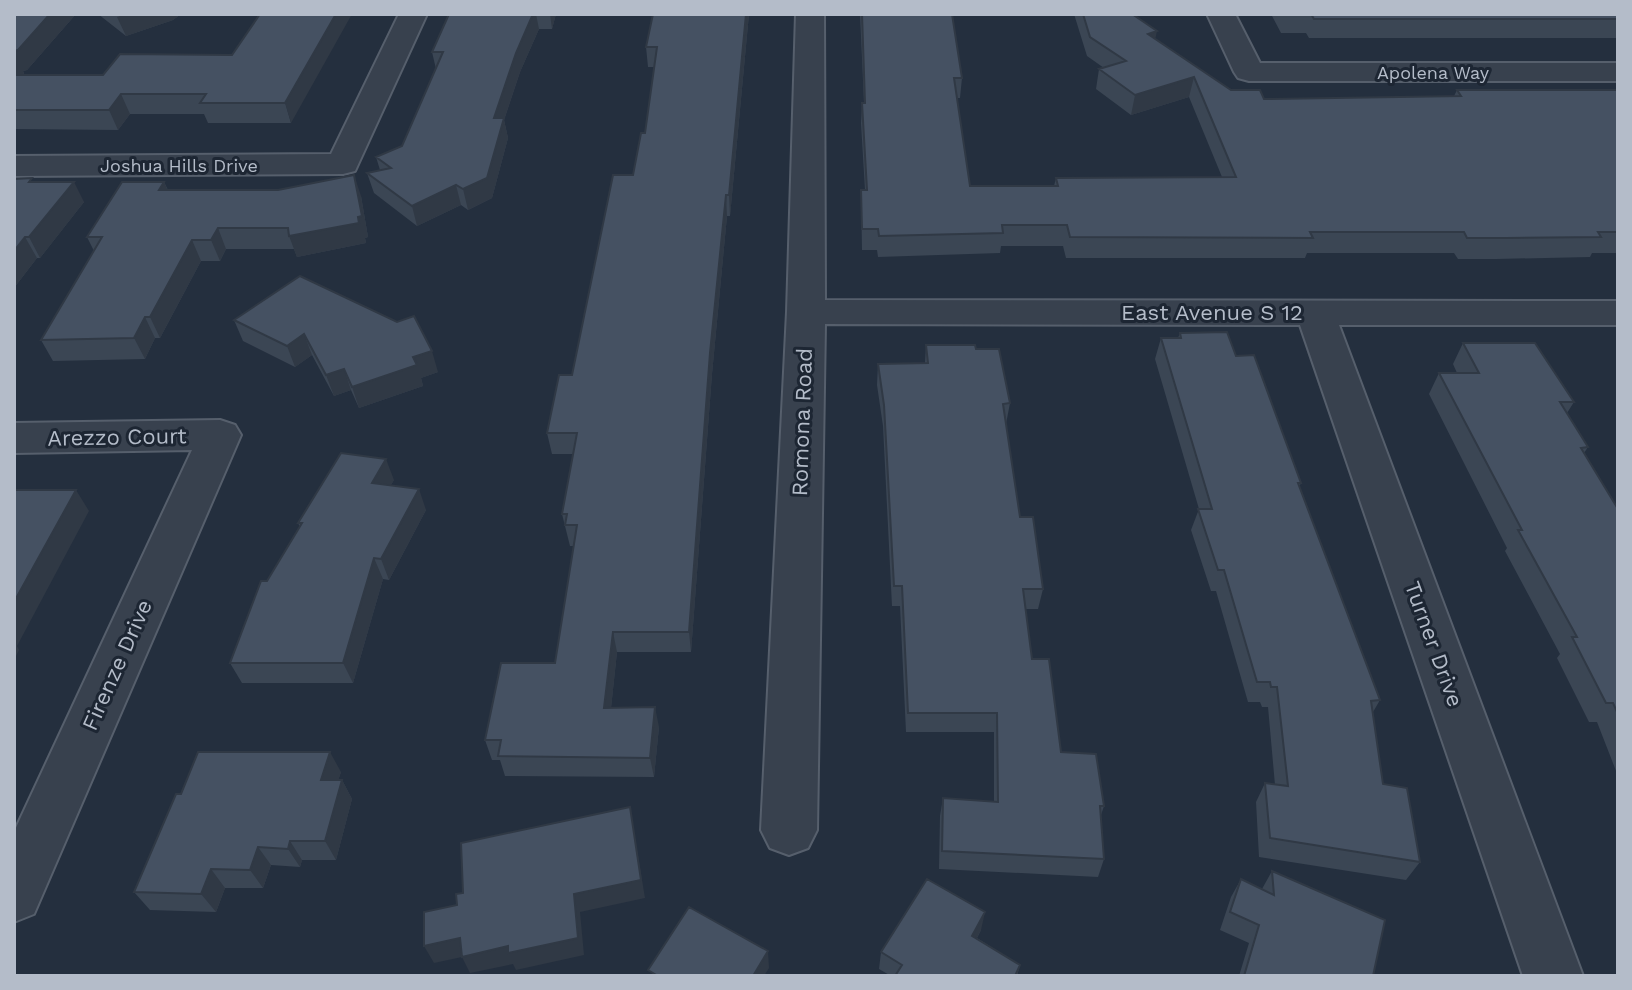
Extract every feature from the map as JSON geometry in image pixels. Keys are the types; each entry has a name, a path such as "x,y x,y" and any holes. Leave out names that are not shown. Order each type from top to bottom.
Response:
{"street":[{"name":"Joshua Hills Drive","path":"14,166 343,164 413,14"},
{"name":"Romona Road","path":"789,830 806,312 810,14"},
{"name":"Apolena Way","path":"1221,14 1249,72 1618,72"},
{"name":"East Avenue S 12","path":"806,312 1618,313"},
{"name":"Turner Drive","path":"1315,312 1553,976"},
{"name":"Arezzo Court","path":"14,438 220,435"},
{"name":"Firenze Drive","path":"14,895 220,435"}],"building":[{"path":"14,14 50,14 14,51"},
{"path":"260,14 336,14 285,103 200,103 206,94 121,94 109,110 14,110 14,75 103,75 120,54 232,55"},
{"path":"449,14 533,14 494,118 504,118 487,178 463,189 456,185 412,206 367,173 391,168 376,157 402,146 443,52 432,52"},
{"path":"653,14 746,14 710,353 689,632 613,632 604,708 655,707 650,758 498,756 501,740 485,740 501,663 555,663 577,525 565,525 567,514 562,514 577,433 547,433 559,375 572,375 613,175 633,175 641,133 645,133 657,47 646,47"},
{"path":"862,14 952,14 962,78 954,78 970,186 1058,186 1056,178 1236,177 1194,77 1135,95 1099,69 1126,61 1090,37 1083,14 1132,14 1157,31 1148,34 1231,90 1260,90 1264,99 1461,96 1457,90 1618,90 1618,232 1598,232 1601,237 1506,238 1467,238 1464,232 1310,232 1313,238 1070,237 1067,225 1002,225 1003,233 879,236 878,229 862,229 861,190 867,190 862,103 865,103"},
{"path":"1311,14 1618,14 1618,19 1314,19"},
{"path":"354,175 362,216 358,217 359,223 289,236 288,228 218,228 211,240 192,240 150,317 145,317 134,338 41,340 102,237 87,237 122,182 164,182 159,190 278,190"},
{"path":"32,178 29,182 74,182 14,251 14,179"},
{"path":"300,276 397,322 414,316 432,351 413,357 417,365 352,387 344,369 326,375 304,334 287,346 234,320"},
{"path":"1227,332 1236,356 1254,355 1301,483 1298,483 1380,700 1371,701 1383,784 1407,788 1420,862 1270,838 1265,783 1288,786 1277,687 1271,687 1270,682 1257,682 1224,570 1218,570 1198,509 1212,509 1161,338 1181,338 1180,333"},
{"path":"1463,343 1535,343 1574,402 1560,402 1588,447 1581,448 1618,509 1618,714 1613,703 1606,703 1572,637 1577,637 1518,530 1522,530 1439,373 1479,373"},
{"path":"926,345 975,345 976,349 999,349 1010,403 1003,404 1020,517 1033,517 1043,589 1023,589 1032,659 1049,659 1061,752 1096,754 1104,806 1100,806 1104,859 942,851 943,798 998,802 997,713 908,713 902,586 894,586 884,405 878,364 928,363"},
{"path":"341,453 386,459 372,483 419,489 381,559 374,558 343,663 230,663 261,581 267,581"},
{"path":"14,490 76,490 14,602"},
{"path":"198,752 330,752 321,780 342,780 325,841 290,841 288,849 258,847 250,870 211,869 201,894 134,892 176,794 181,794"},
{"path":"630,807 641,880 574,894 578,938 508,953 508,946 462,957 460,938 424,946 424,912 457,905 456,894 463,893 461,843"},
{"path":"1272,871 1385,920 1373,976 1244,976 1259,925 1230,912 1241,879 1274,895"},
{"path":"927,879 985,912 972,936 1020,965 1015,976 895,976 902,965 881,952"},
{"path":"689,907 768,951 753,976 658,976 648,970"}]}
